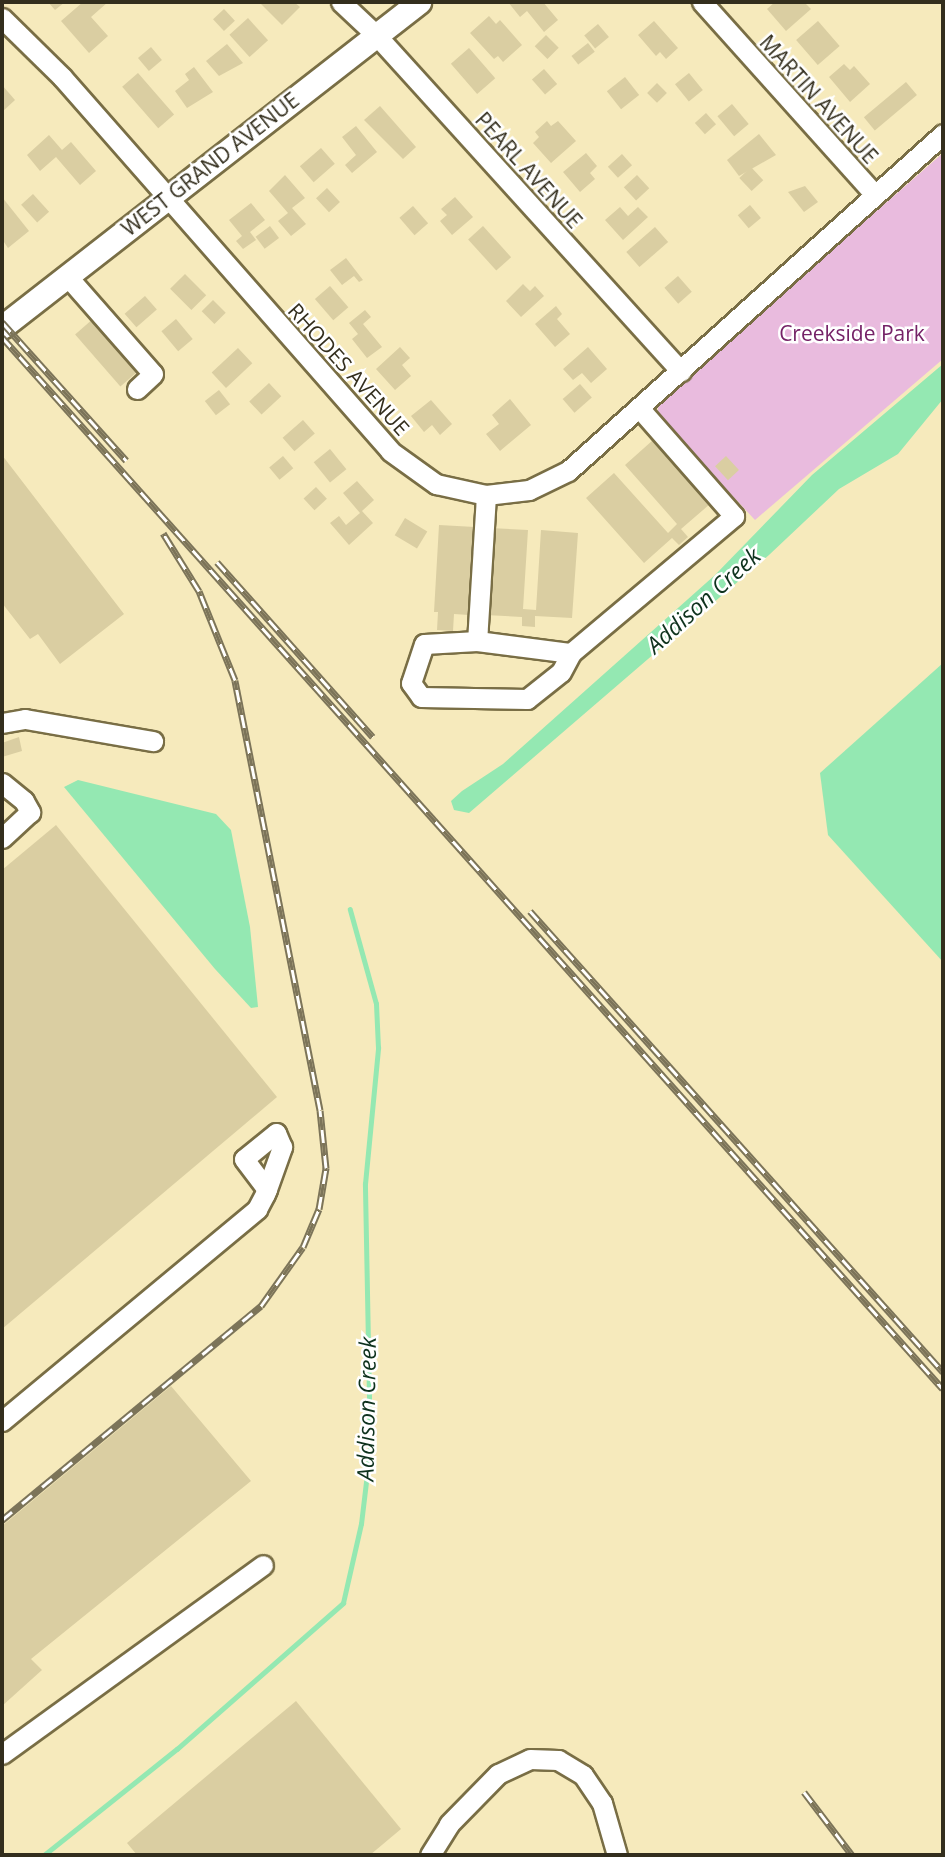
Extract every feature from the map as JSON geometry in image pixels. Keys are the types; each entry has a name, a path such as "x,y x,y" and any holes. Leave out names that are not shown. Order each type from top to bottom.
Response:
{"main road":[{"name":"WEST GRAND AVENUE","path":"2,327 419,2"}],"street":[{"name":"PEARL AVENUE","path":"341,2 376,35 681,371"},
{"name":"MARTIN AVENUE","path":"702,2 875,195"},
{"name":"RHODES AVENUE","path":"2,18 62,77 390,451 436,484 486,495 529,490 568,471 943,134"},
{"path":"67,276 153,374 137,389"},
{"path":"571,653 477,641 424,645 411,683 421,697 527,699 561,672 571,653 734,516 639,408"},
{"path":"477,641 486,495"},
{"path":"2,723 25,719 153,741"},
{"path":"2,783 24,801 30,813 2,838"},
{"path":"2,1421 257,1209 267,1189"},
{"path":"2,1754 263,1565"},
{"path":"430,1855 449,1824 498,1774 530,1759 558,1760 583,1775 602,1802 617,1855"}],"green space":[{"name":"Creekside Park","path":"943,153 943,359 755,520 657,415 659,401"}],"water":[{"path":"943,364 943,399 898,454 839,489 769,555 469,813 454,810 451,801 503,764 715,575 812,475"},
{"path":"943,663 943,962 828,835 820,773"},
{"path":"78,780 216,814 231,830 250,927 258,1007 251,1008 215,969 64,787"}],"building":[{"path":"48,2 65,2 55,10"},
{"path":"83,2 108,2 91,17 108,36 89,53 61,21"},
{"path":"259,2 294,2 300,7 282,25"},
{"path":"508,2 543,2 558,20 544,32 527,11 520,17"},
{"path":"775,2 804,2 811,9 786,31 767,9"},
{"path":"224,9 235,21 224,31 213,19"},
{"path":"489,16 496,24 500,20 522,45 503,62 498,56 494,59 470,33"},
{"path":"248,18 268,40 249,57 229,35"},
{"path":"654,21 678,48 666,59 660,52 656,56 638,35"},
{"path":"818,21 840,46 818,65 796,40"},
{"path":"598,24 609,37 595,49 584,36"},
{"path":"546,35 559,48 547,59 535,46"},
{"path":"588,43 595,52 578,65 571,56"},
{"path":"227,44 243,63 219,76 206,61"},
{"path":"151,47 162,60 149,71 138,58"},
{"path":"469,48 495,78 477,94 451,64"},
{"path":"844,64 850,70 854,66 870,84 850,102 829,77"},
{"path":"194,67 213,92 187,108 175,91 189,80 185,74"},
{"path":"544,69 557,84 545,95 532,79"},
{"path":"138,73 174,115 158,128 122,87"},
{"path":"689,73 703,90 689,101 675,84"},
{"path":"625,77 639,95 621,109 607,91"},
{"path":"906,82 917,95 875,130 864,117"},
{"path":"657,83 667,93 657,103 647,93"},
{"path":"2,85 15,100 2,112"},
{"path":"732,104 749,124 734,136 717,116"},
{"path":"380,106 416,147 403,159 364,120"},
{"path":"706,113 716,124 705,134 695,123"},
{"path":"547,121 551,126 558,121 576,141 551,163 533,143 539,137 535,132"},
{"path":"356,126 377,152 352,173 345,165 356,155 342,137"},
{"path":"759,134 776,155 739,176 727,160"},
{"path":"49,135 62,150 71,142 96,171 80,185 56,157 40,171 27,155"},
{"path":"321,148 335,164 314,182 300,166"},
{"path":"586,153 597,166 590,173 595,179 580,192 563,172"},
{"path":"622,154 632,165 618,178 608,167"},
{"path":"751,167 763,180 752,191 739,178"},
{"path":"285,175 305,198 292,208 306,224 291,236 278,221 288,213 269,191"},
{"path":"637,175 649,188 636,200 624,187"},
{"path":"805,186 818,202 804,212 788,192"},
{"path":"327,188 340,202 329,212 316,198"},
{"path":"33,194 49,212 37,223 21,205"},
{"path":"2,197 29,231 8,248 2,239"},
{"path":"455,197 473,217 452,235 440,221 447,215 441,209"},
{"path":"251,203 265,220 250,232 256,240 243,249 236,241 242,236 229,220"},
{"path":"750,205 761,218 749,228 738,215"},
{"path":"413,206 428,223 415,235 399,218"},
{"path":"620,207 628,216 638,207 648,217 623,240 605,220"},
{"path":"270,226 279,238 265,249 256,237"},
{"path":"483,226 511,257 496,271 468,239"},
{"path":"655,227 668,242 639,267 626,252"},
{"path":"346,258 363,280 359,282 354,276 342,285 330,270"},
{"path":"185,274 206,295 191,310 170,289"},
{"path":"678,276 692,292 678,304 664,288"},
{"path":"523,284 530,291 535,286 544,296 521,317 506,301"},
{"path":"330,286 348,307 333,320 315,299"},
{"path":"145,296 157,310 136,327 125,314"},
{"path":"213,300 226,313 214,324 202,311"},
{"path":"556,306 562,314 557,319 570,334 555,347 535,324"},
{"path":"365,310 371,317 363,324 382,347 367,358 352,339 358,334 349,323"},
{"path":"94,318 139,370 120,386 75,334"},
{"path":"176,319 193,339 178,351 161,331"},
{"path":"400,347 410,358 402,365 411,376 395,390 376,369"},
{"path":"588,347 607,369 591,383 582,373 573,380 563,369"},
{"path":"238,348 252,363 226,388 212,373"},
{"path":"269,383 281,396 262,415 249,401"},
{"path":"580,384 592,398 574,413 563,399"},
{"path":"219,390 230,404 216,415 205,401"},
{"path":"510,399 531,425 500,451 486,434 499,424 492,415"},
{"path":"431,400 452,424 440,435 432,425 424,432 411,416"},
{"path":"303,420 315,434 294,451 283,438"},
{"path":"653,440 710,504 681,529 688,537 679,545 672,538 644,563 586,498 614,473 668,533 677,524 625,465"},
{"path":"330,449 346,469 330,482 314,462"},
{"path":"2,455 124,614 60,664 38,634 30,639 2,603"},
{"path":"283,456 293,468 279,480 269,468"},
{"path":"726,456 739,470 728,480 715,466"},
{"path":"357,481 374,500 362,511 373,523 349,545 330,523 339,516 346,525 360,513 343,493"},
{"path":"316,487 327,499 314,510 304,499"},
{"path":"405,518 427,531 417,549 395,535"},
{"path":"439,525 475,527 469,615 454,614 453,631 437,630 438,612 434,612"},
{"path":"490,528 528,530 523,609 536,610 541,530 578,533 572,618 535,616 535,627 522,626 522,617 485,615"},
{"path":"19,737 22,751 2,757 2,743"},
{"path":"56,825 277,1097 2,1329 2,870"},
{"path":"171,1386 251,1481 31,1659 42,1670 2,1706 2,1526"},
{"path":"296,1701 401,1829 370,1855 137,1855 127,1843"}],"waterway":[{"name":"Addison Creek","path":"44,1855 177,1749 343,1603 361,1524 370,1449 365,1184 378,1048 376,1004 350,910"}],"railway":[{"path":"2,322 126,460"},
{"path":"2,337 943,1389"},
{"path":"2,1520 261,1306 303,1247 319,1209 326,1168 320,1110 235,680 199,591 163,533"},
{"path":"217,562 373,737"},
{"path":"530,911 943,1372"},
{"path":"804,1792 852,1855"}]}
